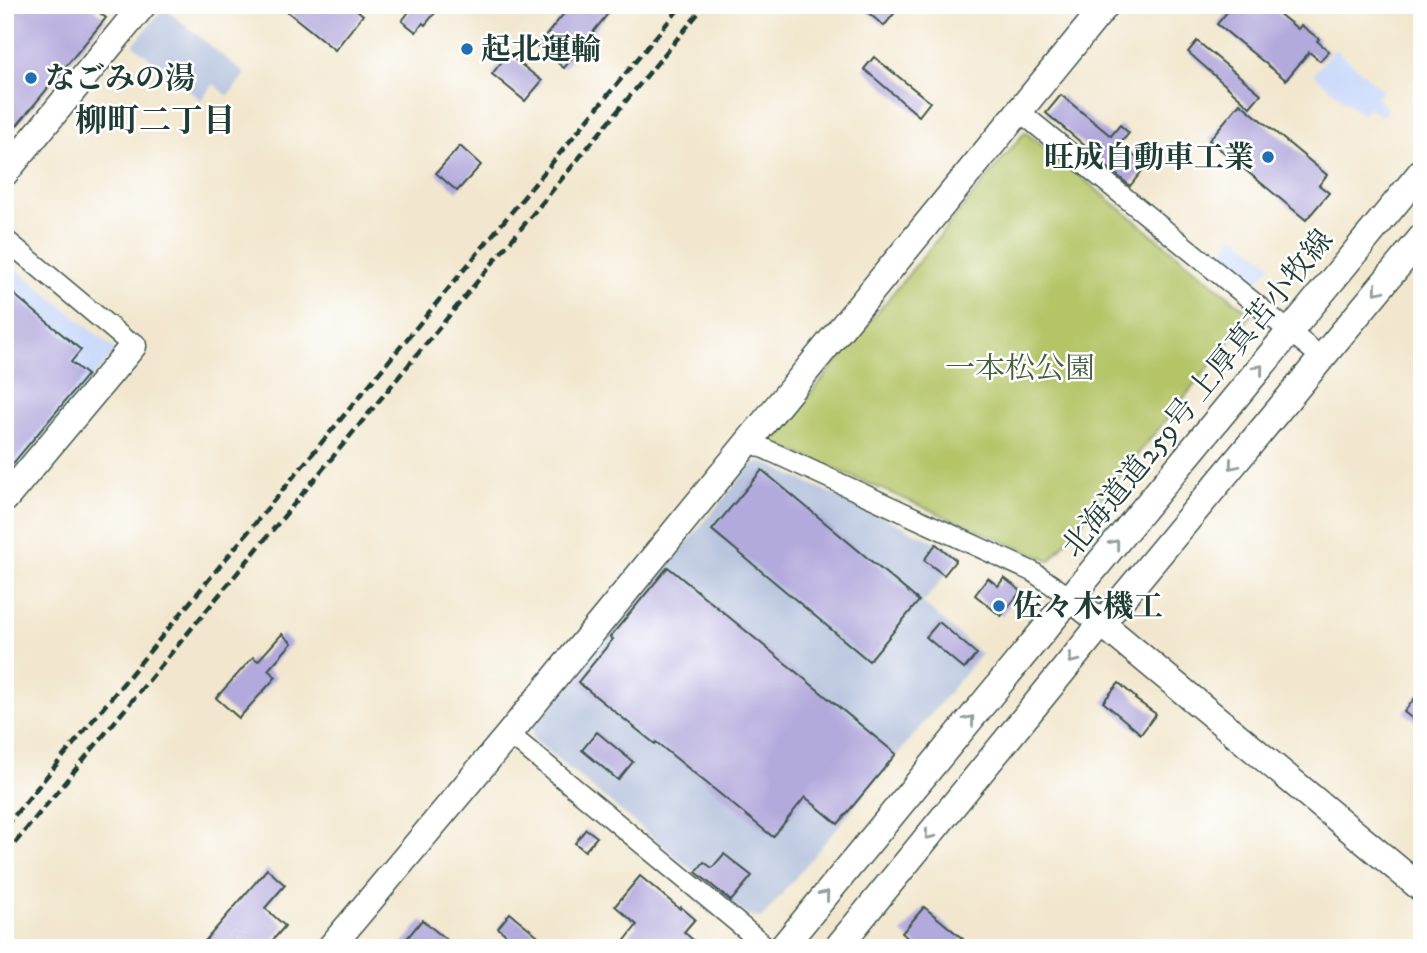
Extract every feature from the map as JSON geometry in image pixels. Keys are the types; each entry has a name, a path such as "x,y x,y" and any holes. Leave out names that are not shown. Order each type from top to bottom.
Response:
{"street":[{"path":"5,173 143,5"},
{"path":"330,948 509,734 1105,5"},
{"path":"1019,111 1322,358"},
{"name":"北海道道259号 上厚真苫小牧線","path":"782,948 1422,171"},
{"path":"837,948 1422,237"},
{"path":"5,239 133,346 5,499"},
{"path":"748,441 1033,572 1102,623 1422,888"},
{"path":"509,734 768,948"}],"shaded area":[{"path":"164,8 245,74 228,96 214,84 201,100 133,45"},
{"path":"1335,49 1383,90 1376,98 1388,109 1381,117 1369,107 1362,115 1313,74"},
{"name":"旺成自動車工業","path":"1235,235 1271,265 1257,282 1236,265 1231,270 1216,258"},
{"path":"5,259 116,350 5,482"},
{"path":"763,462 962,554 923,603 981,654 762,918 748,916 533,739 532,727 753,464"}],"green space":[{"name":"一本松公園","path":"1025,132 1252,315 1050,561 771,442"}],"building":[{"name":"なごみの湯","path":"5,5 90,5 106,18 5,140"},
{"path":"279,5 351,5 363,15 335,50"},
{"path":"414,5 436,5 432,11 435,13 416,32 402,21"},
{"path":"571,5 615,5 564,68 537,46"},
{"path":"859,5 901,5 884,26"},
{"path":"1233,5 1268,5 1298,29 1301,25 1329,51 1320,61 1309,52 1286,80 1217,24"},
{"path":"1197,41 1261,94 1250,107 1188,52"},
{"path":"508,54 542,81 525,101 492,74"},
{"path":"874,57 930,102 919,116 864,69"},
{"path":"1061,95 1111,136 1120,125 1129,133 1120,144 1146,166 1130,186 1046,113"},
{"name":"旺成自動車工業","path":"1240,103 1327,175 1319,185 1329,193 1306,220 1209,140"},
{"path":"460,146 481,165 457,191 436,173"},
{"path":"5,287 81,350 71,362 87,375 5,473"},
{"path":"762,470 919,601 869,661 712,530"},
{"path":"936,544 956,560 944,575 924,560"},
{"path":"668,567 896,754 838,824 805,797 773,837 578,682 613,639 610,637"},
{"name":"佐々木機工","path":"988,578 998,586 1004,578 1021,591 1001,616 975,595"},
{"path":"939,622 977,654 964,669 926,637"},
{"path":"282,634 292,643 268,670 276,677 239,718 216,698 253,657 258,661"},
{"path":"1119,683 1156,714 1141,734 1103,702"},
{"path":"1422,689 1422,726 1404,712"},
{"path":"597,732 633,762 618,780 582,750"},
{"path":"586,829 597,837 585,851 575,843"},
{"path":"724,854 752,876 731,901 696,872 704,862 712,868"},
{"path":"267,869 285,885 265,908 285,926 266,948 199,948"},
{"path":"640,876 695,919 684,932 702,948 619,948 637,925 615,906"},
{"path":"924,907 963,939 956,948 919,948 902,933"},
{"path":"510,913 553,948 522,948 498,928"},
{"path":"422,920 457,948 399,948"}],"railway":[{"path":"5,827 682,5"},
{"path":"5,855 705,5"}],"place":[{"name":"起北運輸","path":"467,49"},
{"name":"なごみの湯","path":"31,78"},
{"name":"旺成自動車工業","path":"1268,157"},
{"name":"佐々木機工","path":"999,606"}],"district":[{"name":"柳町二丁目","path":"155,120"}]}
